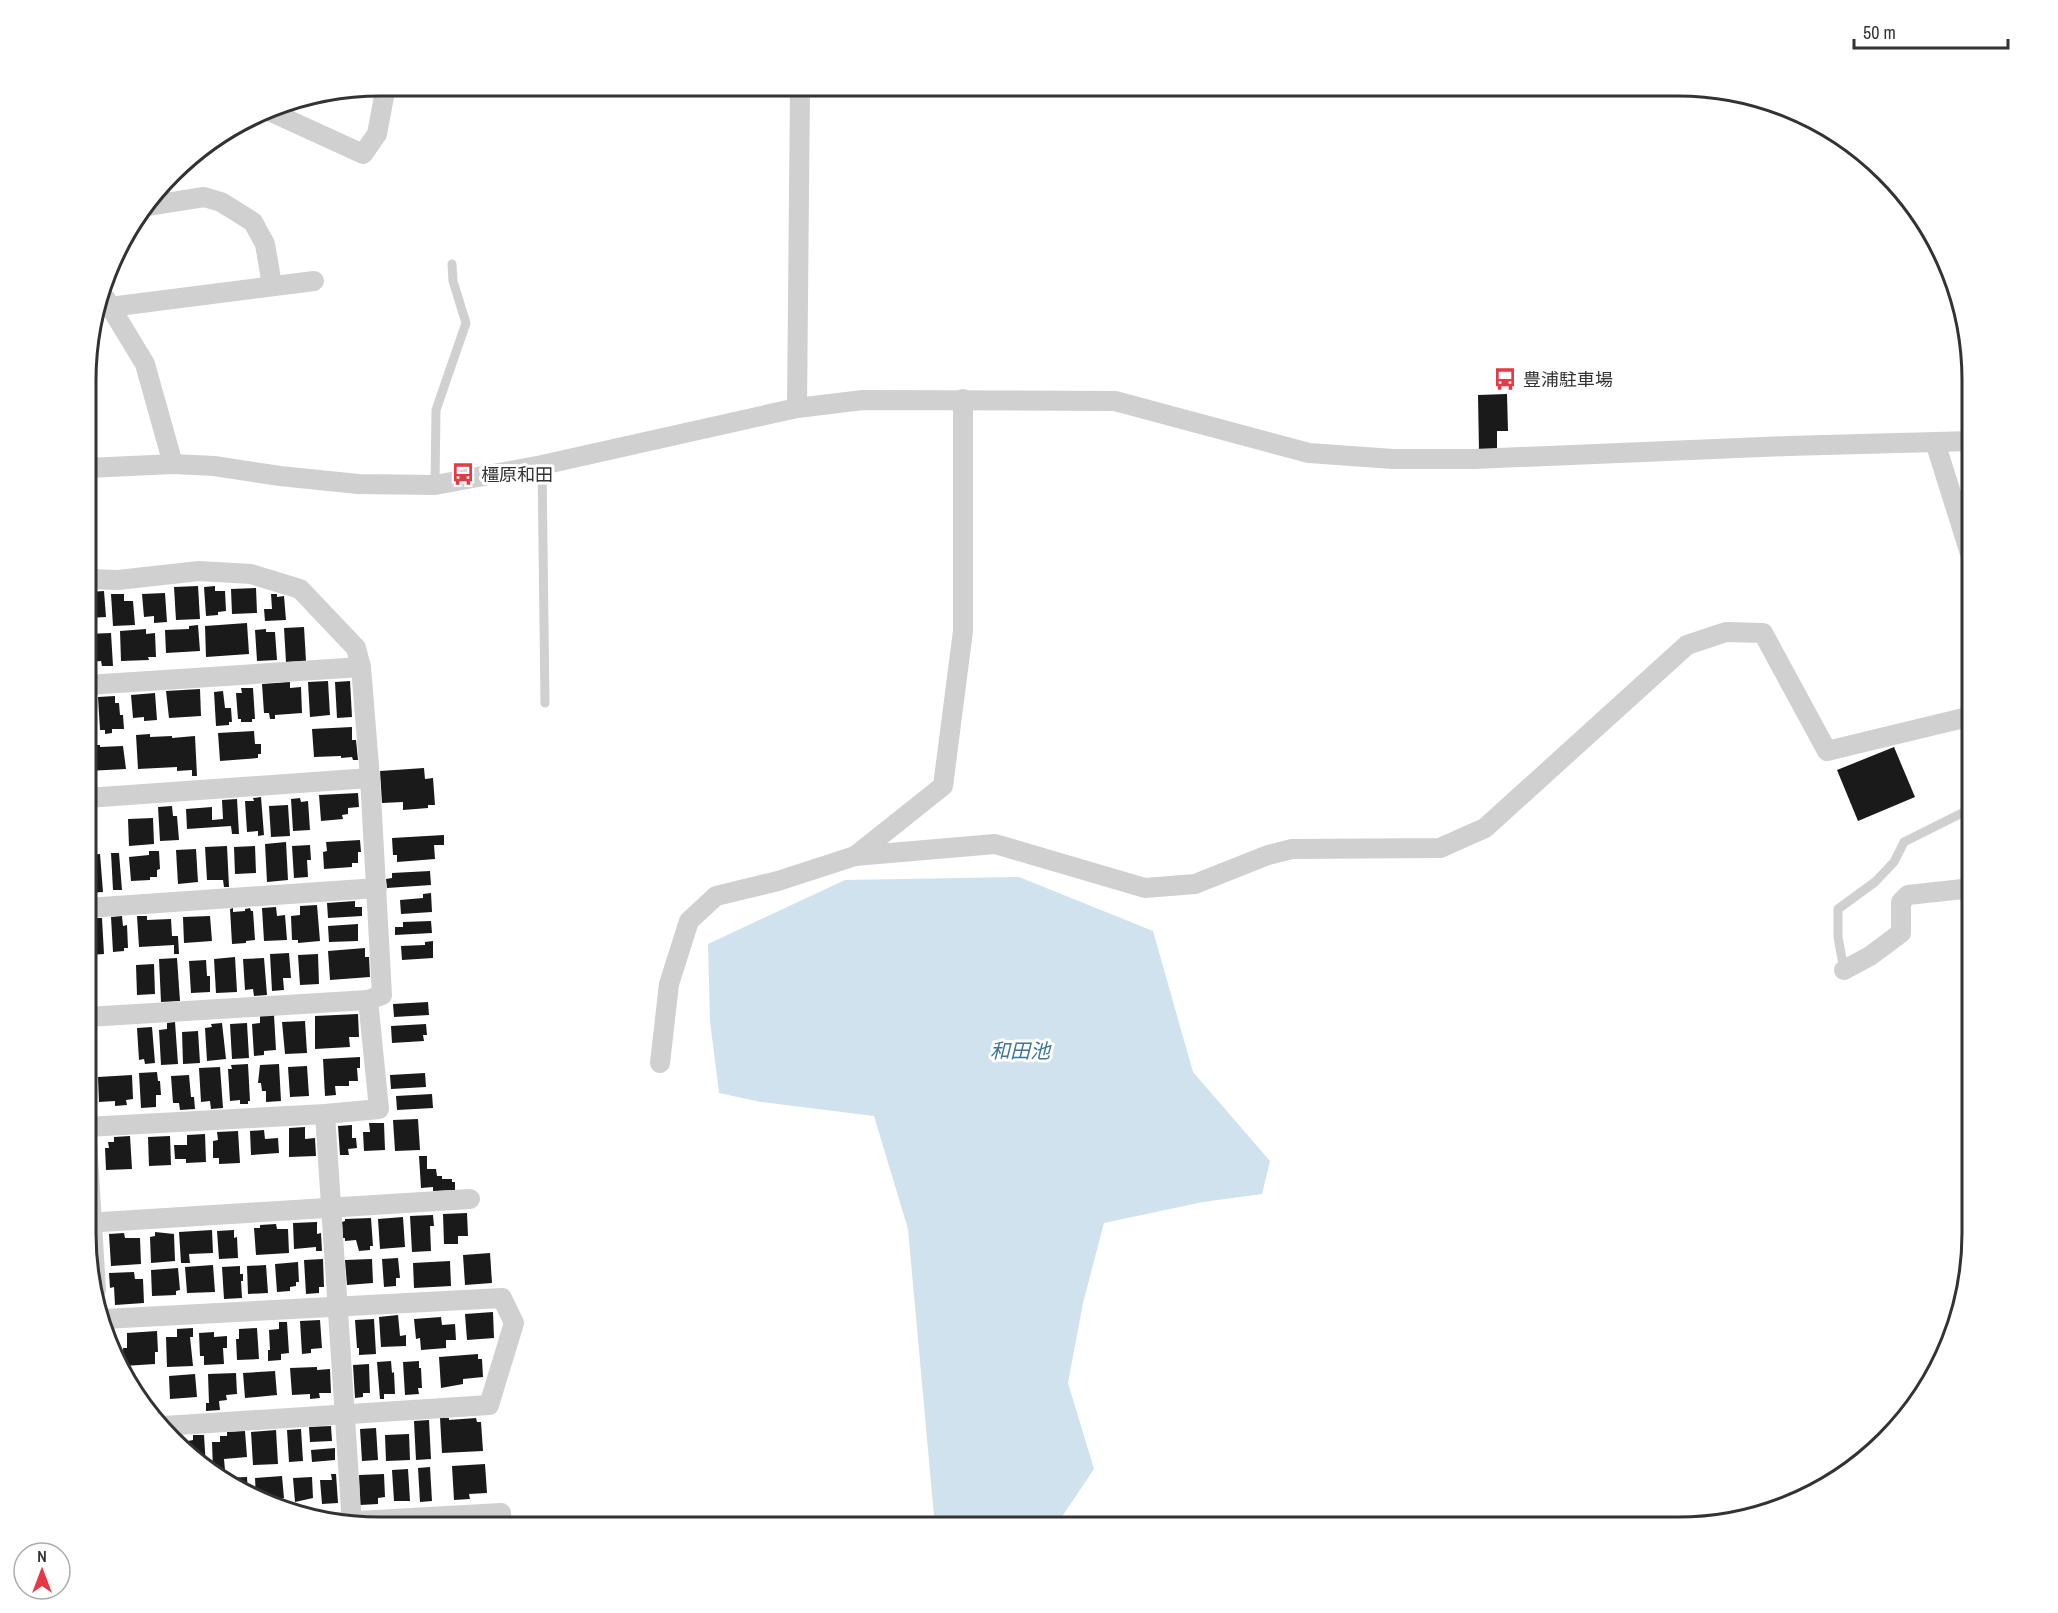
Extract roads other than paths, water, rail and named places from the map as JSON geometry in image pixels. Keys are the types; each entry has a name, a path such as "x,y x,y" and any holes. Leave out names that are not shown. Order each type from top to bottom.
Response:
{"street":[{"path":"278,115 363,154 377,134 384,96"},
{"path":"796,408 800,96"},
{"path":"157,204 204,197 220,202 253,222 265,244 272,285"},
{"path":"108,301 314,280"},
{"path":"107,302 145,364 173,464"},
{"path":"855,856 943,786 963,631 963,399"},
{"path":"96,468 173,464 214,466 358,484 435,485 542,465 796,408 863,400 1115,400 1309,453 1393,459 1474,459 1962,441"},
{"path":"1935,442 1962,528"},
{"path":"96,579 118,580 199,571 251,574 300,589 356,648 361,667 370,778 382,995 368,1000 96,1016"},
{"path":"660,1063 669,984 689,921 716,896 778,881 855,856 995,844 1145,888 1195,885 1268,855 1292,849 1440,848 1485,828 1687,645 1726,632 1763,633 1827,751 1962,718"},
{"path":"96,684 361,667"},
{"path":"96,797 370,778"},
{"path":"96,907 376,888"},
{"path":"1844,970 1869,956 1901,933 1901,902 1908,895 1962,889"},
{"path":"96,1125 325,1114 379,1109 368,1000"},
{"path":"325,1114 344,1414 348,1515"},
{"path":"96,1223 470,1199"},
{"path":"110,1319 502,1298 514,1323 489,1405 172,1425"},
{"path":"433,1517 501,1513 501,1517"}],"lane":[{"path":"435,485 436,410 466,323 453,280 452,264"},
{"path":"542,465 546,703"},
{"path":"1844,970 1838,937 1838,909 1875,882 1894,862 1904,842 1962,813"}],"water":[{"name":"和田池","path":"1019,877 1153,931 1193,1072 1270,1161 1262,1194 1203,1202 1104,1223 1083,1303 1068,1383 1094,1469 1062,1517 934,1517 908,1229 874,1116 761,1102 719,1093 710,1021 708,944 845,880"}],"place":[{"name":"豊浦駐車場","path":"1505,379"},
{"name":"橿原和田","path":"463,474"}]}
